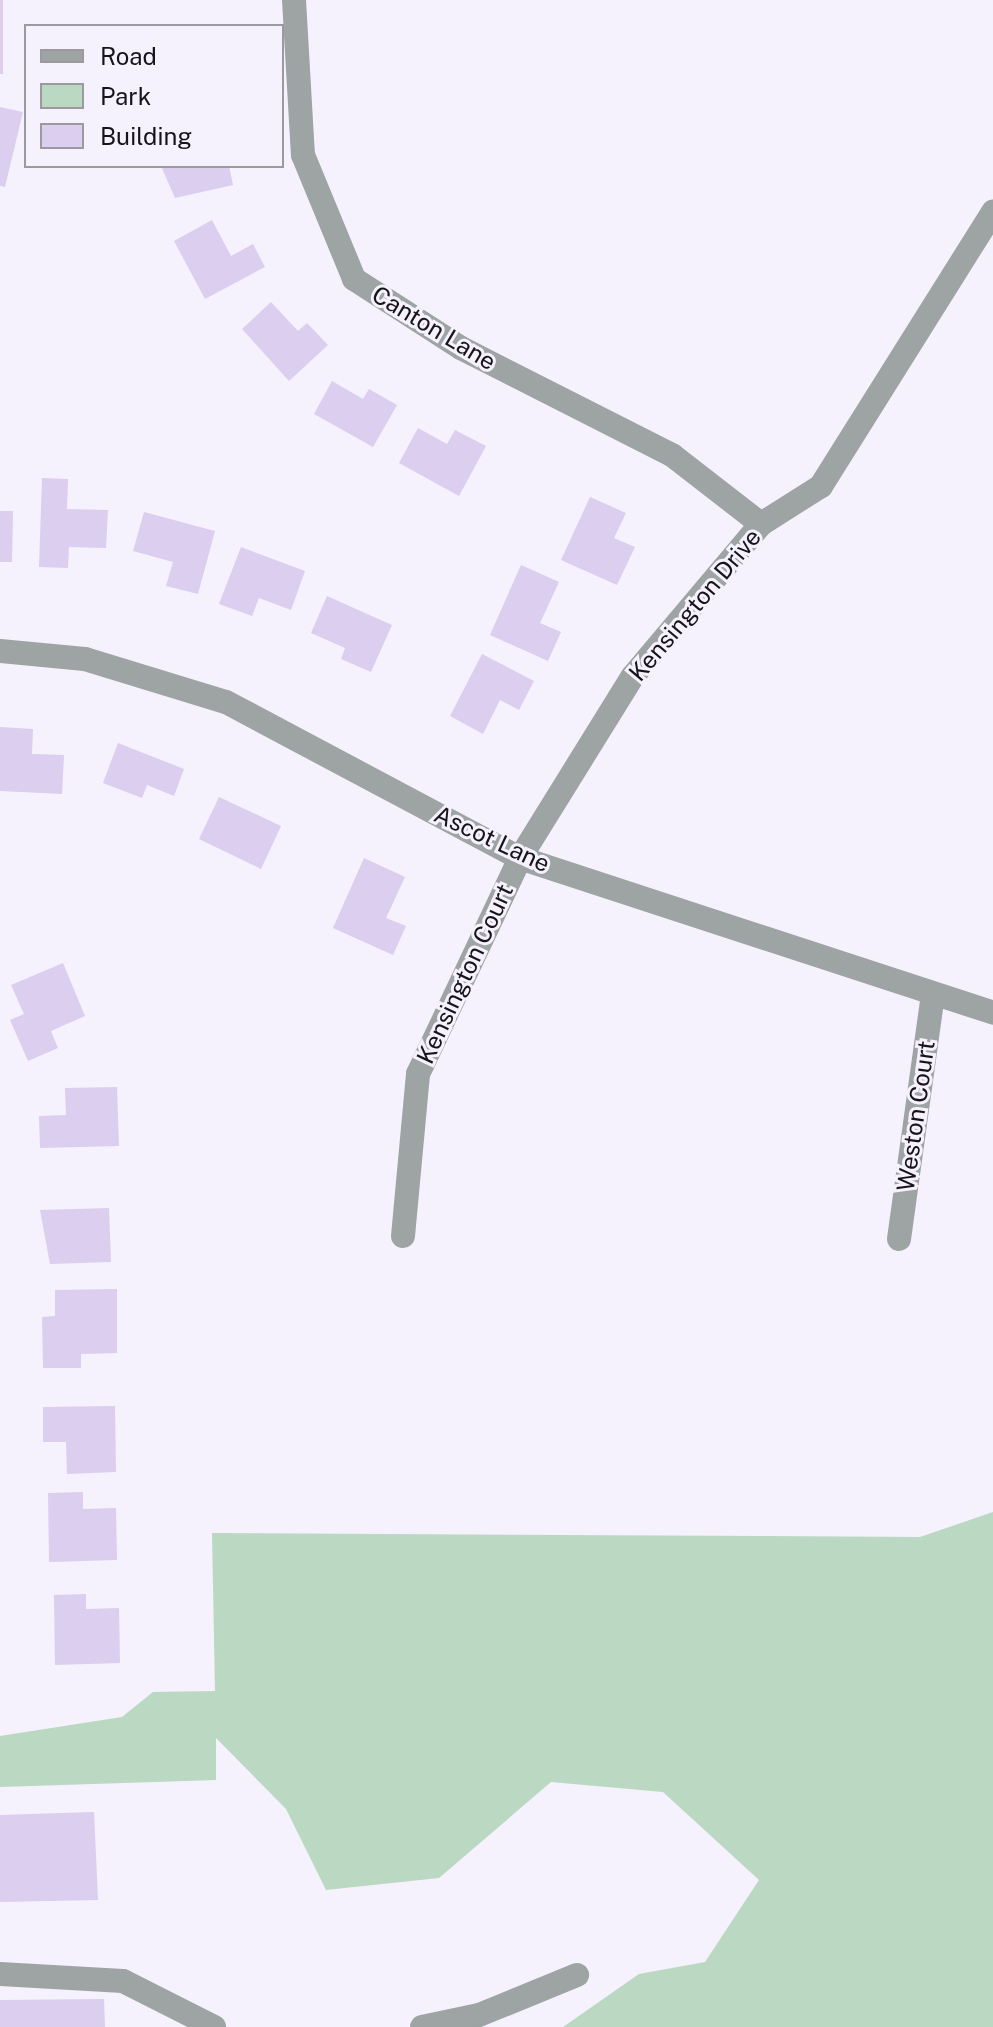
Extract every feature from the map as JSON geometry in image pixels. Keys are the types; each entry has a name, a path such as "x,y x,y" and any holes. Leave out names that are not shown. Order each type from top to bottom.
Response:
{"street":[{"name":"Canton Lane","path":"294,0 303,155 354,279 461,348 672,455 761,524"},
{"name":"Kensington Drive","path":"520,858 633,676 761,524 821,486 993,212"},
{"name":"Ascot Lane","path":"0,651 85,659 226,702 520,858 993,1013"},
{"name":"Kensington Court","path":"403,1236 418,1074 520,858"},
{"name":"Weston Court","path":"899,1239 933,994"},
{"path":"0,1974 123,1981 214,2027"},
{"path":"422,2027 479,2015 577,1975"}],"green space":[{"path":"993,1512 993,2027 563,2027 639,1974 705,1962 759,1880 663,1792 551,1782 439,1878 326,1890 286,1809 216,1738 216,1780 0,1787 0,1736 122,1717 153,1692 215,1691 212,1533 920,1537"}],"building":[{"path":"0,0 3,0 3,74 0,74"},
{"path":"0,107 23,112 5,187 0,186"},
{"path":"162,168 229,168 233,185 175,198"},
{"path":"212,220 231,256 253,244 265,267 205,299 174,241"},
{"path":"271,302 298,331 307,323 328,345 289,381 242,329"},
{"path":"332,381 363,399 369,389 397,405 373,447 314,414"},
{"path":"418,428 447,444 455,430 486,446 459,496 399,463"},
{"path":"42,478 68,479 67,509 108,510 106,548 69,547 68,568 39,567"},
{"path":"590,497 626,513 614,538 635,547 617,585 561,560"},
{"path":"0,511 13,511 12,562 0,562"},
{"path":"144,512 215,531 198,594 166,586 173,562 133,551"},
{"path":"241,547 305,571 291,610 259,598 252,616 219,604"},
{"path":"521,565 559,582 540,623 561,632 548,661 490,635"},
{"path":"327,596 392,625 371,672 341,659 345,648 311,633"},
{"path":"482,654 534,681 519,710 500,700 483,734 450,716"},
{"path":"0,727 33,729 32,754 64,755 62,794 0,791"},
{"path":"118,743 184,769 174,796 147,785 142,798 103,783"},
{"path":"219,797 281,826 261,869 199,839"},
{"path":"364,858 405,877 386,918 406,926 393,955 333,928"},
{"path":"63,963 85,1016 51,1031 58,1048 28,1061 10,1020 24,1014 11,985"},
{"path":"117,1087 119,1146 40,1148 39,1116 66,1115 65,1088"},
{"path":"109,1208 111,1262 50,1264 40,1210"},
{"path":"117,1289 117,1353 81,1354 81,1368 43,1368 42,1317 55,1316 55,1290"},
{"path":"115,1406 116,1472 67,1474 66,1442 43,1442 43,1407"},
{"path":"83,1492 83,1509 116,1508 117,1560 49,1562 48,1493"},
{"path":"86,1594 86,1609 119,1608 120,1663 55,1665 54,1595"},
{"path":"94,1812 98,1900 0,1902 0,1815"},
{"path":"104,1999 105,2027 0,2027 0,2000"}]}
